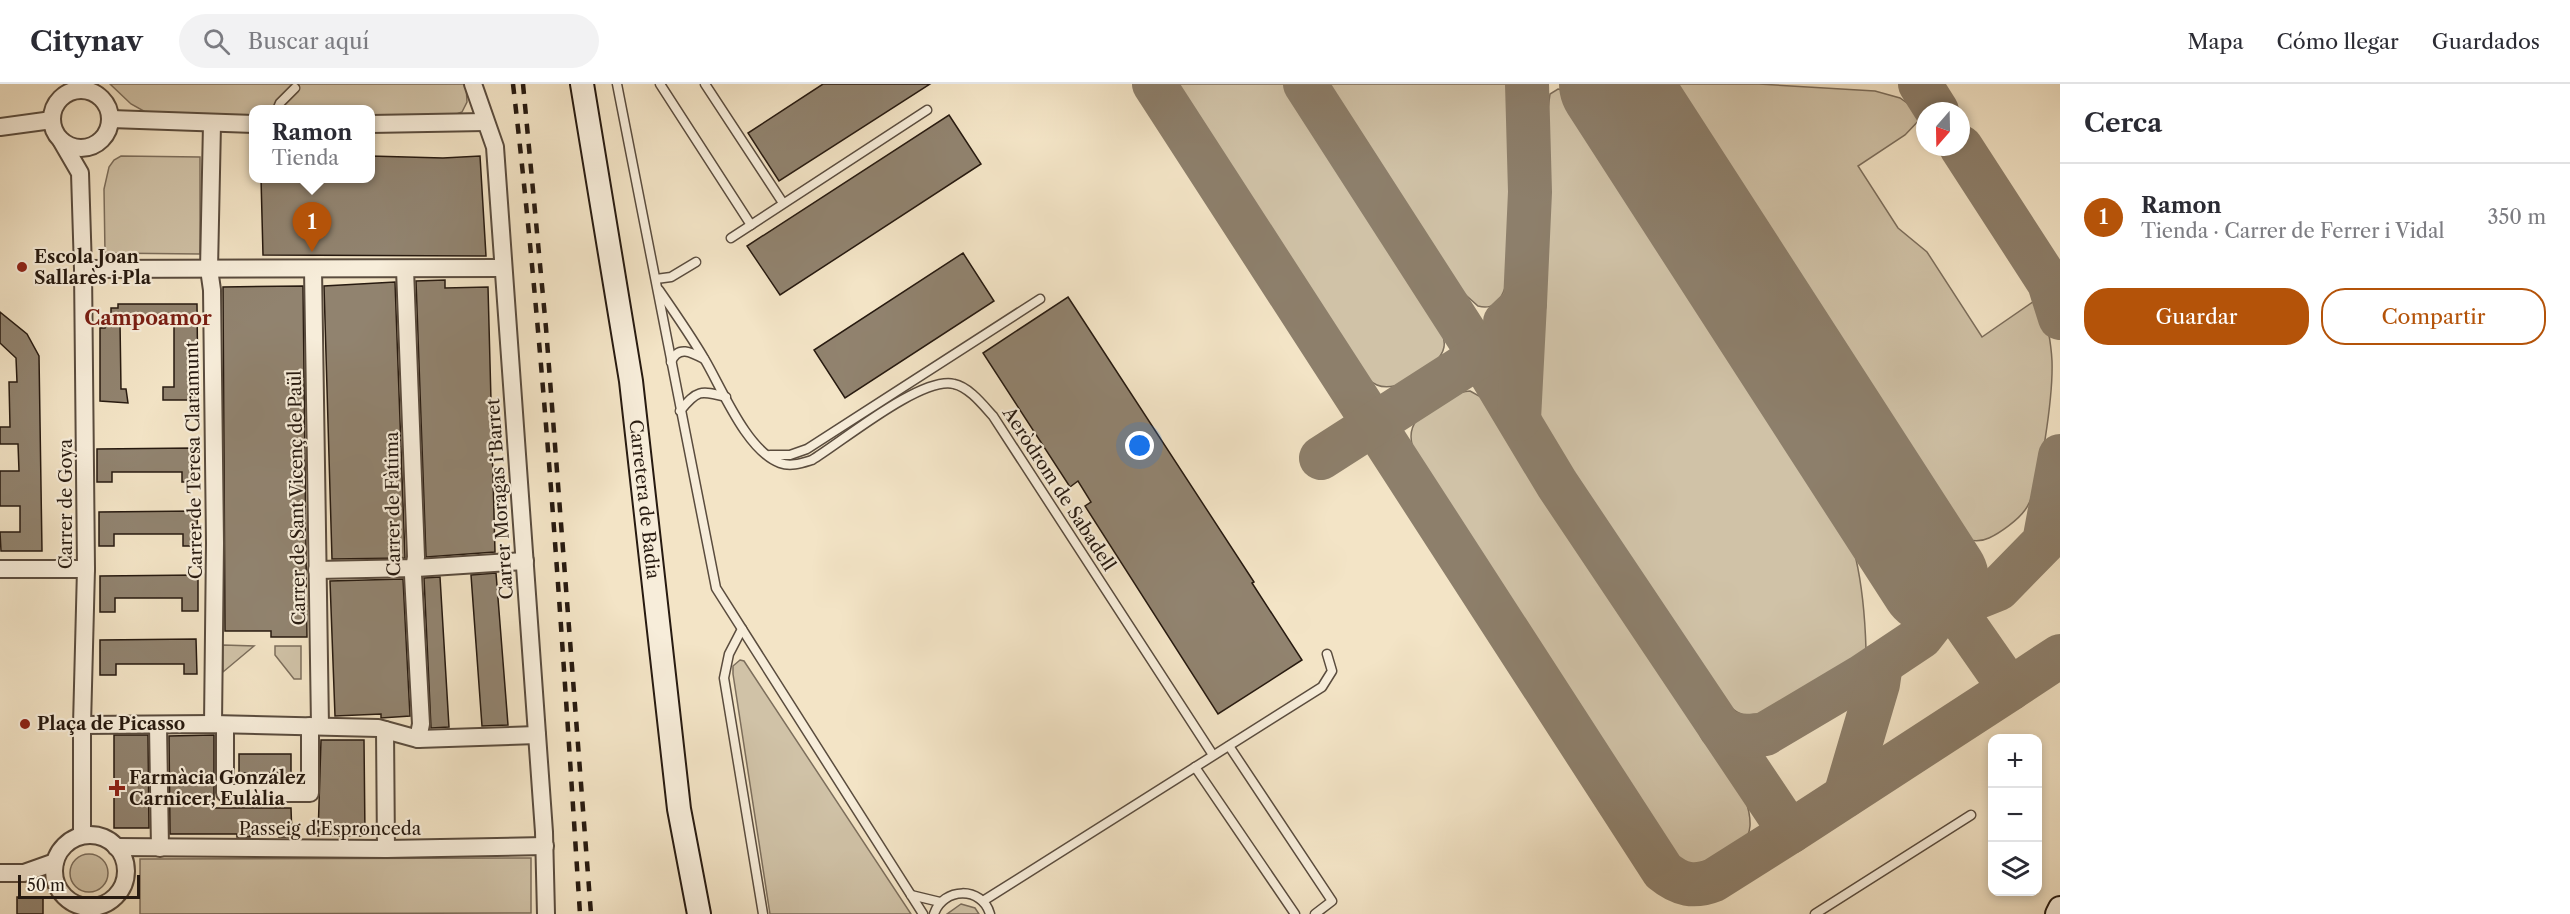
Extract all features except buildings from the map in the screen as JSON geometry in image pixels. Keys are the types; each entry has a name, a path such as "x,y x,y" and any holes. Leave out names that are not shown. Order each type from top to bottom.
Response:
{"street":[{"name":"Carrer Moragas i Barret","path":"473,84 495,147 545,846 546,914"},
{"name":"Carretera de Badia","path":"582,84 631,381 679,809 699,914"},
{"path":"80,173 98,143 105,136 111,118 106,103 100,97 77,87 62,97 53,111 52,120 57,136 62,142 76,148 98,143"},
{"path":"111,118 249,124"},
{"path":"0,127 52,120"},
{"path":"375,124 485,122"},
{"name":"Carrer de Teresa Claramunt","path":"212,124 210,269 215,543 219,725 225,793 310,793 315,726"},
{"name":"Carrer de Goya","path":"62,142 80,173 83,269 86,569 82,836"},
{"name":"Carrer de Sant Vicenç de Paül","path":"313,268 317,570 315,726"},
{"path":"83,269 503,268"},
{"name":"Carrer de Fàtima","path":"405,269 416,568 413,575 421,724 418,739"},
{"path":"317,570 416,568 525,561"},
{"path":"0,569 86,569"},
{"path":"82,725 315,726 385,730 418,739 537,735"},
{"path":"158,725 160,848"},
{"path":"385,730 386,849"},
{"path":"82,836 105,839 116,847 122,854 126,873 123,886 116,896 98,907 75,909 57,886 54,874 55,862 62,848 82,836"},
{"name":"Passeig d'Espronceda","path":"116,847 386,849 545,846"},
{"path":"0,873 24,873 55,862"},
{"path":"24,873 57,886"},
{"path":"2057,914 2060,908"}],"lane":[{"path":"617,84 716,588 923,914"},
{"path":"660,84 751,225"},
{"path":"705,84 783,203"},
{"path":"280,105 295,88"},
{"path":"731,238 927,110"},
{"path":"657,283 696,262"},
{"path":"657,283 705,359 752,441 766,454 790,455 807,449 1040,299"},
{"path":"671,363 674,355 679,352 689,351 705,359"},
{"name":"Aeròdrom de Sabadell","path":"766,454 782,464 797,465 812,460 903,399 930,385 954,384 970,393 993,416 1213,755"},
{"path":"680,411 698,393 705,392 726,397"},
{"path":"742,628 729,654 724,678 763,914"},
{"path":"982,901 1322,687 1332,671 1327,654"},
{"path":"1229,746 1332,902 1314,914"},
{"path":"1195,767 1295,914"},
{"path":"1815,914 1971,815"},
{"path":"934,914 940,902 956,893 966,893 982,901 990,914"},
{"path":"911,895 940,902"}],"shaded area":[{"path":"110,84 466,84 467,102 462,112 454,115 375,116 375,105 249,105 249,117 149,114 131,104"},
{"path":"1169,84 1288,84 1431,307 1444,337 1444,347 1435,363 1406,382 1385,387 1370,381 1358,370 1333,338"},
{"path":"1320,84 1506,84 1513,163 1514,228 1507,282 1499,300 1493,306 1478,306 1449,280"},
{"path":"1678,84 1759,84 1875,91 1900,98 1916,109 1916,123 1905,135 1858,166 1898,228 1927,252 1982,337 2040,297 2048,329 2052,375 2037,482 2025,510 2008,526 1989,538 1978,541 1961,537 1948,526 1678,108 1674,96"},
{"path":"1558,89 1571,92 1580,100 1823,473 1850,537 1860,580 1866,649 1803,692 1753,717 1734,710 1708,683 1549,437 1538,416 1535,393 1546,124 1550,94"},
{"path":"121,156 200,157 200,254 105,253 104,189 109,167"},
{"path":"1470,391 1481,397 1513,431 1733,772 1747,805 1750,826 1742,845 1723,858 1701,864 1690,863 1680,860 1665,846 1427,480 1411,439 1416,421 1423,413 1443,400"},
{"path":"223,645 254,646 223,672"},
{"path":"275,646 301,646 301,679 294,679 275,655"},
{"path":"740,660 744,661 911,914 770,914 733,674 733,666"},
{"path":"89,854 103,859 108,873 103,887 89,892 75,887 70,873 75,859"},
{"path":"531,858 531,913 140,914 140,859"},
{"path":"961,904 975,908 979,914 947,914"}],"taxiway":[{"path":"1154,84 1663,871 1687,884 1700,884 1714,880 1790,832"},
{"path":"1305,84 1480,356 1557,484 1790,832 2010,689 1934,580"},
{"path":"1505,322 1525,303 1530,192 1527,84"},
{"path":"1920,84 1931,102"},
{"path":"1967,156 2049,283 2060,318"},
{"path":"1321,458 1480,356 1504,336 1525,303 1519,419"},
{"path":"1934,580 1960,596 1978,597 1998,589 2044,542 2060,456"},
{"path":"1720,728 1741,736 1765,734 1861,677 1921,637 1935,619 1940,598 1934,580"},
{"path":"2010,689 2060,656"},
{"path":"1845,796 1878,684 1881,664"}],"runway":[{"path":"1614,84 1934,580"}],"railway":[{"path":"513,84 544,395 580,914"},
{"path":"523,84 546,328 591,914"}],"place":[{"name":"Ramon","path":"312,252"},
{"name":"Escola Joan Sallarès i Pla","path":"22,267"},
{"name":"Plaça de Picasso","path":"25,724"},
{"name":"Farmàcia González Carnicer, Eulàlia","path":"117,788"}],"district":[{"name":"Campoamor","path":"148,318"}]}
